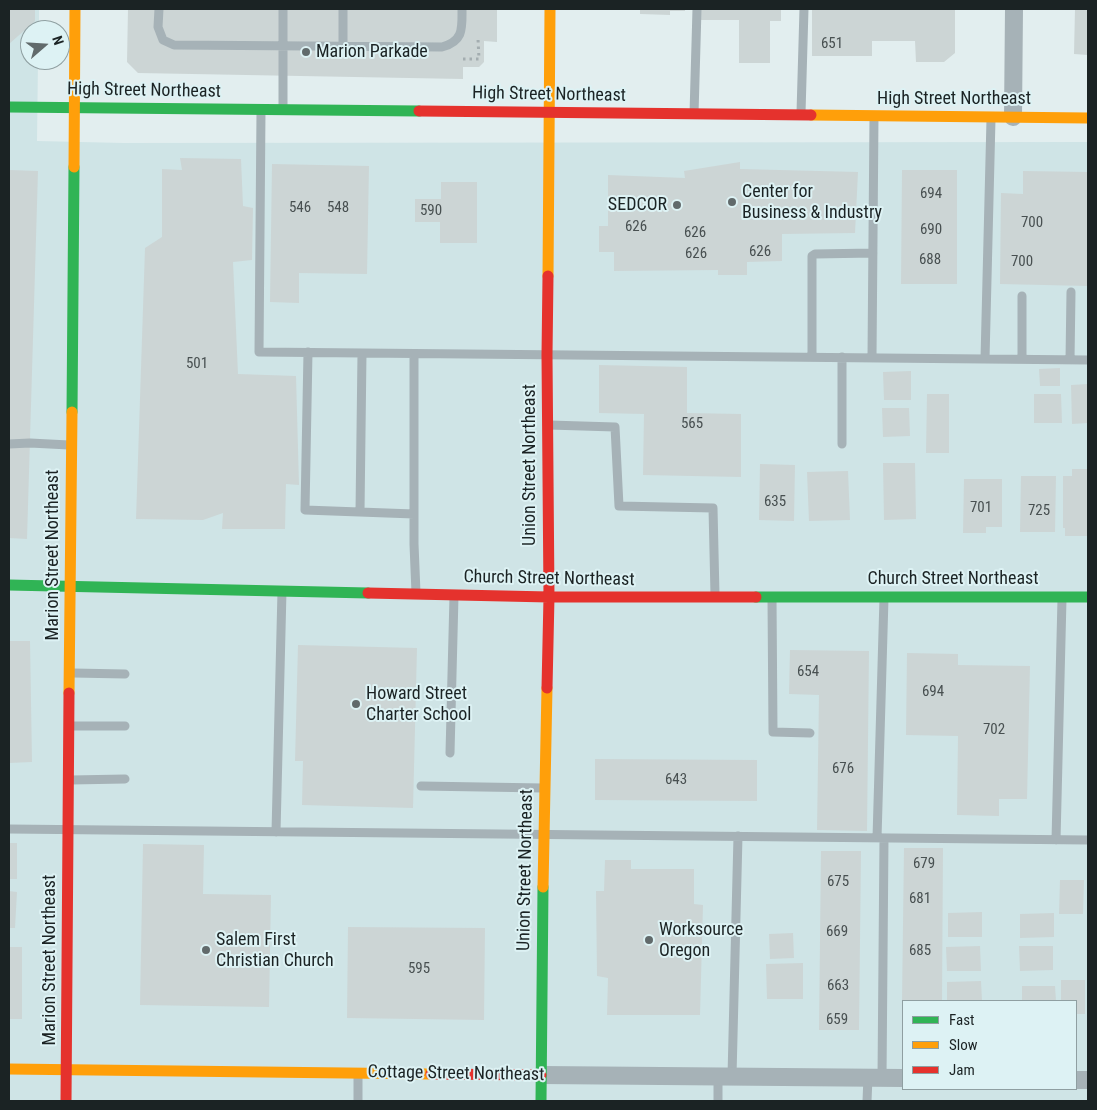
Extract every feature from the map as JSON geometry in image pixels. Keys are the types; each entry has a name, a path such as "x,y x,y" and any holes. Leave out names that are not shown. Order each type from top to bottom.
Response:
{"street":[{"name":"Marion Street Northeast","path":"66,1101 75,9"},
{"name":"Union Street Northeast","path":"541,1101 543,834 549,597 547,355 550,9"},
{"path":"1013,117 1014,9"},
{"name":"High Street Northeast","path":"9,107 1088,118"},
{"name":"Church Street Northeast","path":"9,585 549,597 884,598 1088,596"},
{"name":"Cottage Street Northeast","path":"9,1069 902,1078"}],"lane":[{"path":"159,9 158,27 163,40 174,45 442,48 458,40 462,27 462,9"},
{"path":"283,9 284,110"},
{"path":"343,9 343,47"},
{"path":"694,114 697,9"},
{"path":"801,115 804,9"},
{"path":"261,109 259,352 1088,360"},
{"path":"872,358 874,116"},
{"path":"985,359 992,116"},
{"path":"812,357 812,256 815,254 872,253"},
{"path":"1070,292 1070,360"},
{"path":"1022,296 1022,360"},
{"path":"308,352 306,510 414,514"},
{"path":"360,512 362,353"},
{"path":"414,354 416,594"},
{"path":"842,357 842,444"},
{"path":"548,425 615,427 619,506 713,508 715,598"},
{"path":"9,444 72,445"},
{"path":"276,832 282,591"},
{"path":"450,753 454,595"},
{"path":"1056,840 1062,596"},
{"path":"772,598 772,732 810,733"},
{"path":"867,1101 875,1078 884,598"},
{"path":"70,673 125,674"},
{"path":"70,726 125,726"},
{"path":"69,780 125,779"},
{"path":"421,786 544,788"},
{"path":"9,829 1088,840"},
{"path":"718,1101 725,1076 738,836"},
{"path":"358,1073 358,1101"}],"path":[{"path":"463,59 479,59 478,39"}],"shaded area":[{"path":"9,9 39,9 39,20 20,20 20,70 38,70 37,141 124,143 1088,142 1088,1101 9,1101"}],"building":[{"path":"9,9 35,9 35,20 20,20 20,34 9,44"},
{"name":"Marion Parkade","path":"128,9 497,9 497,42 484,41 484,62 479,67 463,67 463,79 138,73 127,62"},
{"path":"640,9 685,9 685,11 670,11 670,15 640,14"},
{"path":"701,9 781,9 781,21 770,21 770,63 739,63 739,20 701,20"},
{"path":"812,9 955,9 955,53 944,62 916,62 915,41 872,41 872,56 812,56"},
{"path":"1075,9 1088,9 1088,55 1074,54"},
{"path":"180,158 241,159 243,206 253,208 252,260 233,262 238,374 296,376 299,485 286,484 285,529 222,529 223,513 203,520 136,519 145,248 162,237 162,169 182,170"},
{"name":"Center for Business & Industry","path":"740,162 740,169 858,172 855,233 782,234 782,261 747,262 747,275 718,275 718,270 614,271 614,252 599,252 599,226 608,226 608,175 685,178 684,171"},
{"path":"272,164 369,166 367,274 299,273 299,303 270,302"},
{"path":"9,170 38,171 27,539 9,538"},
{"path":"902,170 957,170 957,284 901,284"},
{"path":"1023,171 1088,172 1088,286 1000,284 1001,193 1023,194"},
{"path":"441,182 477,182 477,243 440,243 440,222 415,222 415,199 441,199"},
{"path":"599,365 687,367 687,413 741,414 741,477 643,475 644,414 599,413"},
{"path":"1060,368 1060,386 1040,386 1039,369"},
{"path":"911,371 911,400 884,400 883,372"},
{"path":"1088,384 1088,423 1072,424 1071,385"},
{"path":"927,394 949,394 949,453 926,453"},
{"path":"1034,394 1061,394 1062,423 1034,423"},
{"path":"882,408 909,408 910,436 883,437"},
{"path":"883,463 915,463 916,519 884,520"},
{"path":"760,464 795,465 794,521 759,520"},
{"path":"1072,469 1088,469 1088,536 1065,536 1065,528 1063,528 1063,476 1072,476"},
{"path":"848,471 850,520 809,521 807,472"},
{"path":"1021,476 1056,476 1055,532 1020,532"},
{"path":"964,479 1002,479 1002,527 986,527 986,533 963,533"},
{"path":"9,641 30,641 32,762 9,763"},
{"name":"Howard Street Charter School","path":"298,645 417,648 413,808 302,805 303,761 295,761"},
{"path":"790,650 869,651 867,831 817,830 819,695 789,694"},
{"path":"907,653 958,654 958,665 1030,666 1027,799 999,799 999,816 957,815 958,736 906,735"},
{"path":"595,759 757,760 757,801 595,800"},
{"path":"9,843 17,843 17,879 9,879"},
{"name":"Salem First Christian Church","path":"143,844 204,845 203,894 271,895 269,1007 140,1005"},
{"path":"904,848 943,848 942,1000 902,1000"},
{"path":"821,851 861,851 859,1030 819,1030"},
{"name":"Worksource Oregon","path":"605,860 631,860 631,869 694,869 694,904 703,905 700,1015 607,1015 608,978 597,976 596,891 604,891"},
{"path":"1060,880 1084,880 1083,914 1059,914"},
{"path":"9,891 17,892 15,928 9,928"},
{"path":"982,912 982,937 948,937 948,913"},
{"path":"1054,913 1054,937 1020,938 1020,914"},
{"path":"348,927 485,928 484,1020 347,1018"},
{"path":"793,933 794,958 770,959 769,934"},
{"path":"980,946 981,971 947,971 946,947"},
{"path":"1019,946 1053,946 1053,970 1020,971"},
{"path":"9,947 22,947 22,1019 9,1019"},
{"path":"803,963 803,999 767,999 766,964"},
{"path":"1061,980 1085,980 1085,1014 1077,1014 1077,1000 1061,1000"},
{"path":"981,981 982,1000 947,1000 947,982"},
{"path":"1022,986 1055,986 1056,1000 1022,1000"}],"traffic: fast":[{"path":"9,107 419,111"},
{"path":"72,412 74,167"},
{"path":"9,585 368,593"},
{"path":"756,597 1088,597"},
{"path":"541,1101 543,887"}],"traffic: slow":[{"path":"74,167 75,9"},
{"path":"548,276 550,9"},
{"path":"811,115 1088,118"},
{"path":"69,693 72,412"},
{"path":"543,887 547,688"},
{"path":"9,1069 431,1074"}],"traffic: jam":[{"path":"419,111 811,115"},
{"path":"547,688 549,597 548,276"},
{"path":"368,593 549,597 756,597"},
{"path":"66,1101 69,693"},
{"path":"431,1074 541,1075"}],"place":[{"name":"Marion Parkade","path":"306,52"},
{"name":"Center for Business & Industry","path":"732,202"},
{"name":"SEDCOR","path":"677,205"},
{"name":"Howard Street Charter School","path":"356,704"},
{"name":"Worksource Oregon","path":"649,940"},
{"name":"Salem First Christian Church","path":"206,950"}]}
